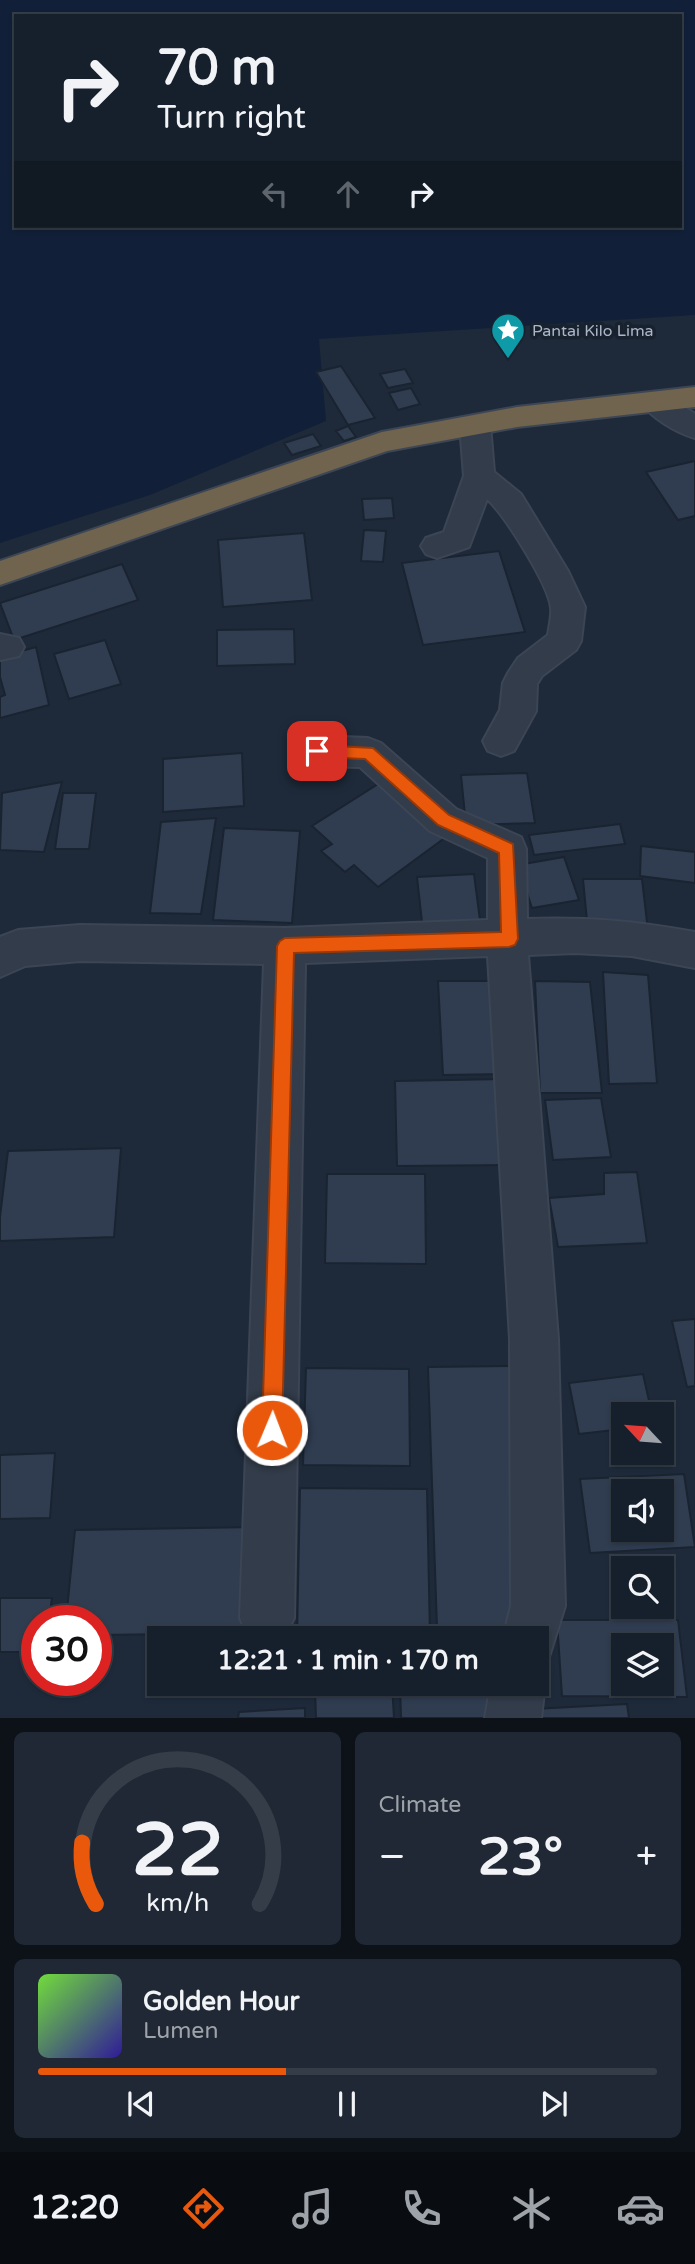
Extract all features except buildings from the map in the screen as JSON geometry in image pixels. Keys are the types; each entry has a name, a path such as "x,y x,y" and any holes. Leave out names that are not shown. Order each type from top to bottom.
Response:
{"highway":[{"path":"0,573 382,442 517,417 695,397"}],"street":[{"path":"656,402 695,428"},
{"path":"436,546 458,539 479,476 475,425"},
{"path":"479,476 510,502 552,571 568,607 564,640 530,667 520,683 518,711 501,741"},
{"path":"317,751 368,752 443,820 507,849 510,1004 534,1339 538,1606 533,1626"},
{"path":"0,959 18,948 80,943 285,946 575,935 632,938 695,950"},
{"path":"267,1618 285,946"},
{"path":"513,1718 516,1696"}],"water":[{"path":"0,0 695,0 695,315 319,339 326,421 150,495 0,543"}],"place":[{"name":"Pantai Kilo Lima","path":"508,360"}],"route":[{"path":"272,1430 285,946 509,939 507,849 443,820 368,752 317,751"}]}
